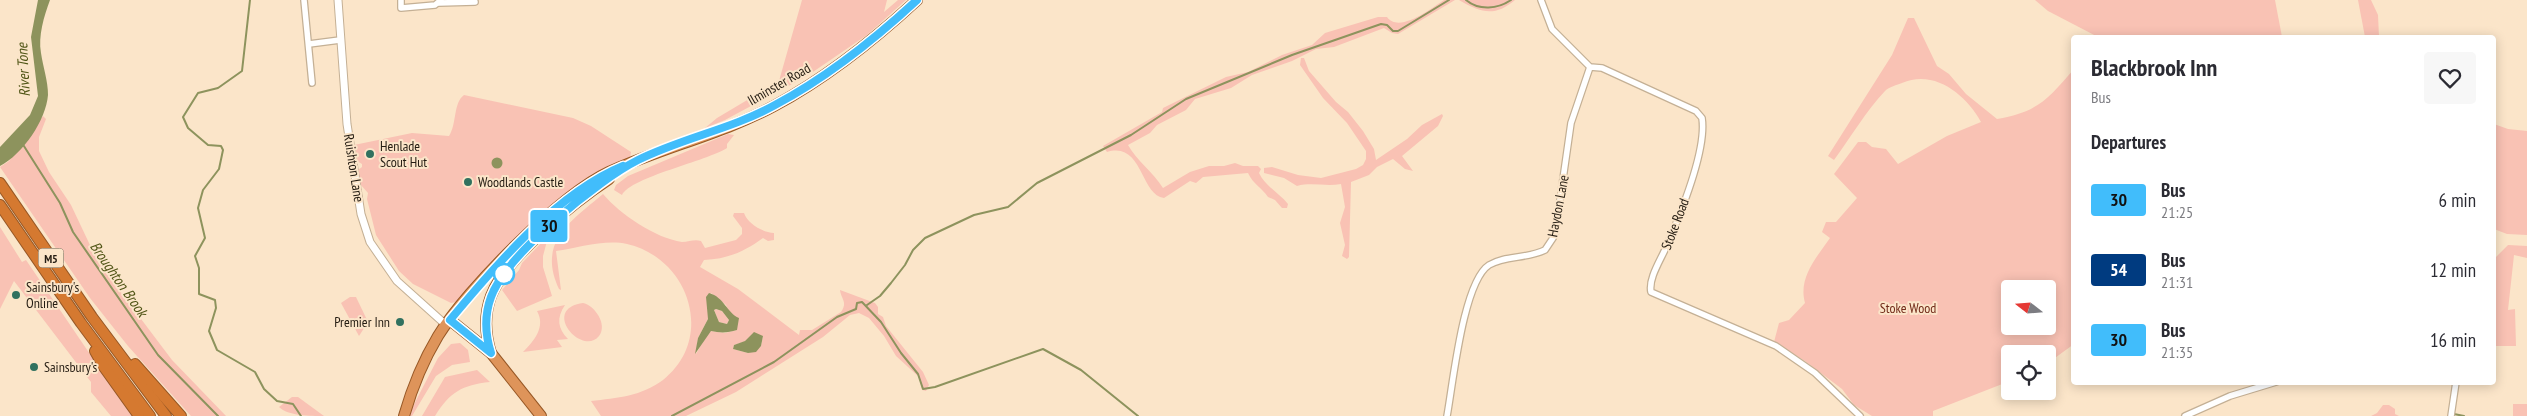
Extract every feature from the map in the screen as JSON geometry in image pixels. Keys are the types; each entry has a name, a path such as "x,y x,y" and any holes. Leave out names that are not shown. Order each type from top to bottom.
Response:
{"highway":[{"name":"Ilminster Road","path":"404,416 418,374 448,322 508,255 569,197 601,176 637,160 740,122 794,95 885,28 917,0"},
{"name":"Ilminster Road","path":"491,353 488,342 486,314 491,296 501,278 551,224 573,204 637,160"},
{"name":"M5","path":"0,183 92,317 166,416"},
{"name":"M5","path":"0,205 81,323 150,416"},
{"name":"M5","path":"92,317 181,416"},
{"path":"448,322 491,353 541,416"},
{"path":"448,322 519,390"},
{"name":"M5","path":"81,323 104,367 140,416"}],"street":[{"path":"304,0 312,82"},
{"name":"Ruishton Lane","path":"338,0 347,124 361,214 370,242 389,273 431,311 448,322"},
{"path":"400,0 401,16"},
{"name":"Stoke Road","path":"1541,0 1552,29 1590,67 1602,68 1696,111 1702,118 1700,147 1677,221 1653,277 1651,292 1776,346 1815,373 1860,416"},
{"path":"401,8 435,5 440,1 475,2"},
{"path":"309,44 340,40"},
{"name":"Haydon Lane","path":"1447,416 1468,304 1481,273 1486,267 1498,260 1545,250 1555,235 1571,123 1590,67"},
{"path":"2185,416 2230,396 2266,385"},
{"path":"2451,416 2456,385"}],"green space":[{"path":"802,0 887,0 884,12 898,0 906,0 867,35 807,76 725,120 705,128 717,118 779,81"},
{"path":"1444,0 1455,0 1398,34 1384,28 1334,47 1316,49 1292,61 1252,75 1231,88 1195,99 1186,110 1157,125 1150,133 1128,145 1163,188 1190,172 1209,166 1224,166 1235,163 1243,166 1258,166 1261,169 1259,173 1262,178 1288,204 1287,208 1282,208 1275,200 1268,197 1248,173 1203,177 1196,183 1190,181 1164,198 1156,195 1150,188 1135,161 1128,154 1119,151 1107,152 1103,146 1162,112 1163,108 1226,77 1248,72 1282,55 1312,45 1325,33 1378,17 1387,17 1399,23 1407,21 1416,18"},
{"path":"1459,0 1515,0 1501,9 1488,11 1474,8"},
{"path":"2035,0 2275,0 2282,35 2094,35 2048,11"},
{"path":"2358,0 2371,0 2378,15 2379,35 2365,35"},
{"name":"Stoke Wood","path":"1908,18 1914,18 1937,66 1949,74 1966,94 1997,119 2023,112 2041,103 2071,72 2071,346 2056,357 2056,345 2001,345 2001,385 1933,411 1933,416 1872,416 1854,405 1842,389 1805,361 1774,342 1779,323 1789,320 1805,303 1803,294 1806,277 1814,261 1830,238 1822,232 1826,222 1836,222 1857,198 1834,174 1858,142 1866,142 1872,147 1886,149 1898,164 1947,136 1981,122 1975,112 1958,94 1938,82 1926,79 1902,83 1885,91 1834,160 1828,156 1892,55"},
{"path":"1301,58 1304,58 1309,71 1336,102 1348,112 1363,131 1374,149 1376,160 1407,139 1422,125 1442,114 1443,116 1438,126 1402,156 1413,171 1405,169 1393,159 1377,167 1369,175 1351,182 1349,257 1347,259 1342,256 1345,245 1340,223 1345,207 1341,184 1297,186 1284,178 1264,173 1264,168 1272,167 1298,175 1321,178 1356,169 1363,165 1366,159 1366,151 1347,123 1323,98 1300,65"},
{"path":"464,95 573,118 591,126 631,152 630,159 456,302 451,303 413,284 399,271 376,235 367,199 368,193 360,184 358,170 362,167 362,164 357,161 354,145 412,133 449,136 458,103"},
{"path":"43,116 46,119 39,137 39,151 49,172 71,205 98,262 172,360 226,416 191,416 128,346 90,298 0,167 9,161"},
{"path":"2496,125 2508,129 2527,131 2527,235 2507,234 2496,230"},
{"path":"728,134 734,135 727,144 727,148 717,153 639,182 628,188 622,195 614,190 616,185 628,176"},
{"path":"603,194 628,217 661,236 682,242 701,241 705,248 736,240 742,234 742,228 733,216 734,213 744,213 756,227 774,233 774,240 768,241 763,238 735,254 704,260 700,267 738,289 799,335 800,330 812,330 841,312 844,303 840,290 875,303 878,307 878,314 883,317 886,326 923,372 929,385 926,391 922,390 919,377 896,356 884,336 869,318 859,313 850,315 823,337 736,392 686,416 601,416 591,401 638,393 663,380 679,363 688,343 691,322 688,302 680,282 666,265 649,252 627,244 601,243 556,251 561,290 559,289 553,273 552,258 560,234 579,214","holes":["711,293 726,305 737,330 725,333 711,331 707,334 696,354 698,338 708,319","763,336 761,346 748,353 733,349 734,345"]},
{"path":"0,227 22,262 26,260 132,416 111,416 91,392 91,382 14,281 0,309"},
{"path":"545,239 547,241 543,256 543,267 552,296 517,311 502,290 519,270 522,263"},
{"path":"2508,245 2527,246 2527,258 2514,255 2508,310 2515,309 2516,346 2496,346 2496,257"},
{"path":"350,297 356,297 368,322 359,336 341,303"},
{"path":"583,303 595,311 601,321 602,326 599,336 592,341 583,341 575,336 568,330 565,322 565,314 571,307"},
{"path":"565,305 560,314 559,323 568,339 557,340 562,347 523,352 538,333 540,323 537,311"},
{"path":"714,310 722,311 729,320 727,324 719,322"},
{"path":"460,343 468,350 470,362 452,365 436,376 412,416 408,416 438,358 451,344"},
{"path":"477,370 490,382 472,385 458,391 446,401 435,416 422,416 445,377"},
{"path":"292,397 298,397 324,416 294,414 279,407"},
{"path":"2513,404 2527,404 2527,416 2513,416"},
{"path":"2383,405 2389,405 2395,409 2395,414 2399,416 2371,416 2377,413"}],"shaded area":[{"path":"38,0 50,0 40,40 48,90 46,105 38,125 25,145 9,161 0,166 0,147 30,115 38,96 31,37"},
{"path":"497,157 503,163 497,169 491,163"},
{"path":"709,293 714,295 722,301 731,313 739,318 737,330 730,332 711,331 695,354 698,338 708,319 706,297","holes":["714,310 722,311 729,320 727,324 719,322"]},
{"path":"754,332 763,336 761,346 756,352 748,353 733,349 734,345 745,341"}],"waterway":[{"path":"250,0 242,71 218,88 198,93 183,117 188,128 208,145 221,146 223,150 219,169 203,190 198,208 205,238 195,256 199,268 199,294 215,300 216,308 209,331 217,350 255,372 264,389 277,401 293,404 301,416"},
{"path":"867,305 880,296 905,265 913,250 925,238 974,215 1008,207 1037,183 1131,135 1186,99 1292,55 1381,24 1387,25 1393,31 1398,31 1449,0"},
{"path":"1466,0 1471,4 1488,8 1511,0"},
{"name":"Broughton Brook","path":"22,143 60,203 73,232 158,355 218,416"},
{"path":"672,416 774,362 837,317 856,309 857,303 862,302 881,322 901,353 918,374 923,389 935,387 1043,349 1081,370 1138,416"},
{"path":"2454,414 2464,416"}],"bus line":[{"name":"30","path":"623,166 601,176 569,197 508,255 472,293 450,320 491,353 486,329 486,314 491,296 501,278 551,224 573,204 637,160 740,122 794,95 885,28 917,0"}],"place":[{"name":"Henlade Scout Hut","path":"370,154"},
{"name":"Woodlands Castle","path":"468,182"},
{"name":"Sainsbury's Online","path":"16,295"},
{"name":"Premier Inn","path":"400,322"},
{"name":"Sainsbury's","path":"34,367"}],"water label":[{"name":"River Tone","path":"23,70"}]}
